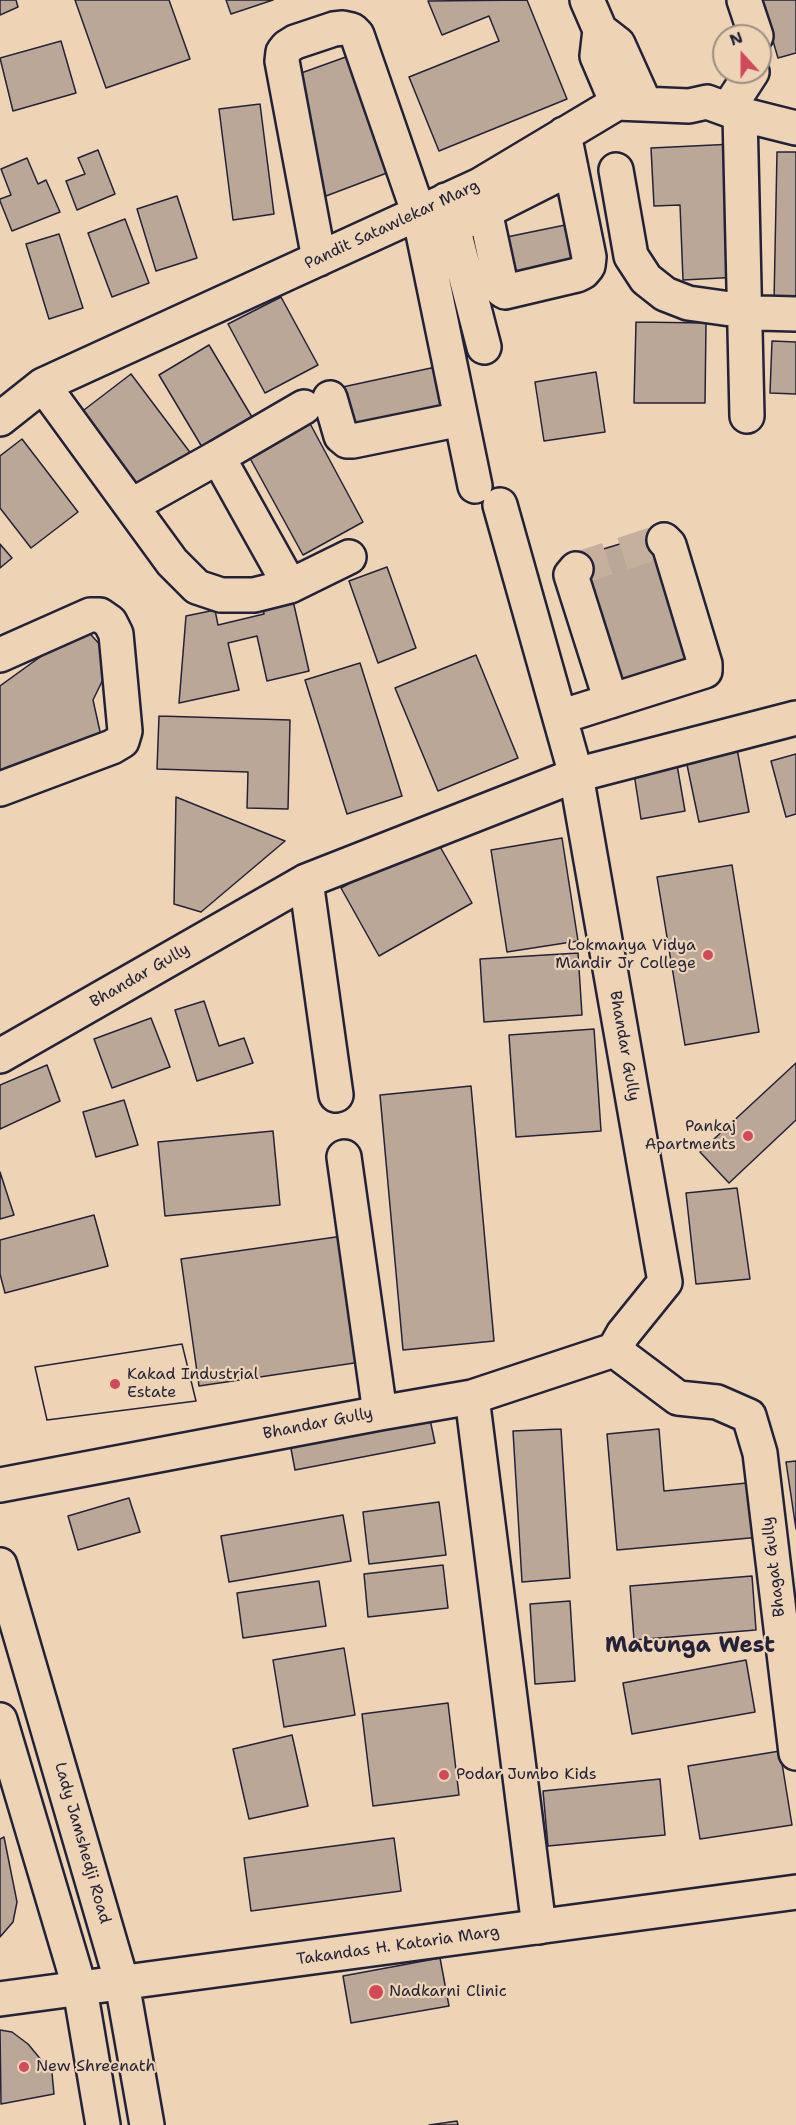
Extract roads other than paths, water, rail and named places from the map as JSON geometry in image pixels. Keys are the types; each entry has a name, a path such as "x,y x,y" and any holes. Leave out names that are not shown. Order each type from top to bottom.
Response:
{"street":[{"path":"586,0 600,30 597,56 626,91 693,86 725,108 796,128"},
{"path":"744,0 752,24"},
{"path":"319,259 282,61 283,52 287,46 334,29 352,30 357,35 439,213 484,347"},
{"path":"743,84 725,108 746,312 747,416"},
{"name":"Pandit Satawlekar Marg","path":"0,419 43,385 319,259 439,213 564,134 626,91"},
{"path":"485,211 502,290 505,292 578,275 588,266 589,257 564,134"},
{"path":"439,213 485,211 571,168"},
{"path":"616,170 630,256 646,279 665,294 688,303 746,312 796,314"},
{"path":"439,213 460,419 560,717 576,776 796,718"},
{"path":"43,385 172,562 197,587 221,596 254,594 290,586 349,557"},
{"path":"131,506 317,402 347,441 460,419"},
{"path":"218,457 290,586"},
{"path":"560,717 705,671 705,664 669,545 664,540"},
{"path":"576,569 571,575 611,701"},
{"path":"0,655 90,615 100,615 110,622 116,634 125,731 122,741 112,747 0,789"},
{"name":"Bhandar Gully","path":"0,1056 306,881 576,776 665,1282 623,1334 614,1350 472,1397 0,1485"},
{"path":"306,881 336,1095"},
{"path":"345,1157 380,1413"},
{"name":"Bhagat Gully","path":"614,1350 678,1398 717,1402 749,1416 760,1453 796,1753"},
{"path":"472,1397 539,1927"},
{"name":"Lady Jamshedji Road","path":"0,1565 122,1983 147,2125"},
{"path":"0,1719 80,1989 103,2125"},
{"name":"Takandas H. Kataria Marg","path":"0,1999 796,1892"}],"tunnel":[{"path":"576,569 664,540"}],"place":[{"name":"Lokmanya Vidya Mandir Jr College","path":"708,955"},
{"name":"Pankaj Apartments","path":"748,1136"},
{"name":"Kakad Industrial Estate","path":"115,1384"},
{"name":"Podar Jumbo Kids","path":"444,1775"},
{"name":"Nadkarni Clinic","path":"376,1992"},
{"name":"New Shreenath","path":"24,2067"}],"district":[{"name":"Matunga West","path":"690,1646"}]}
